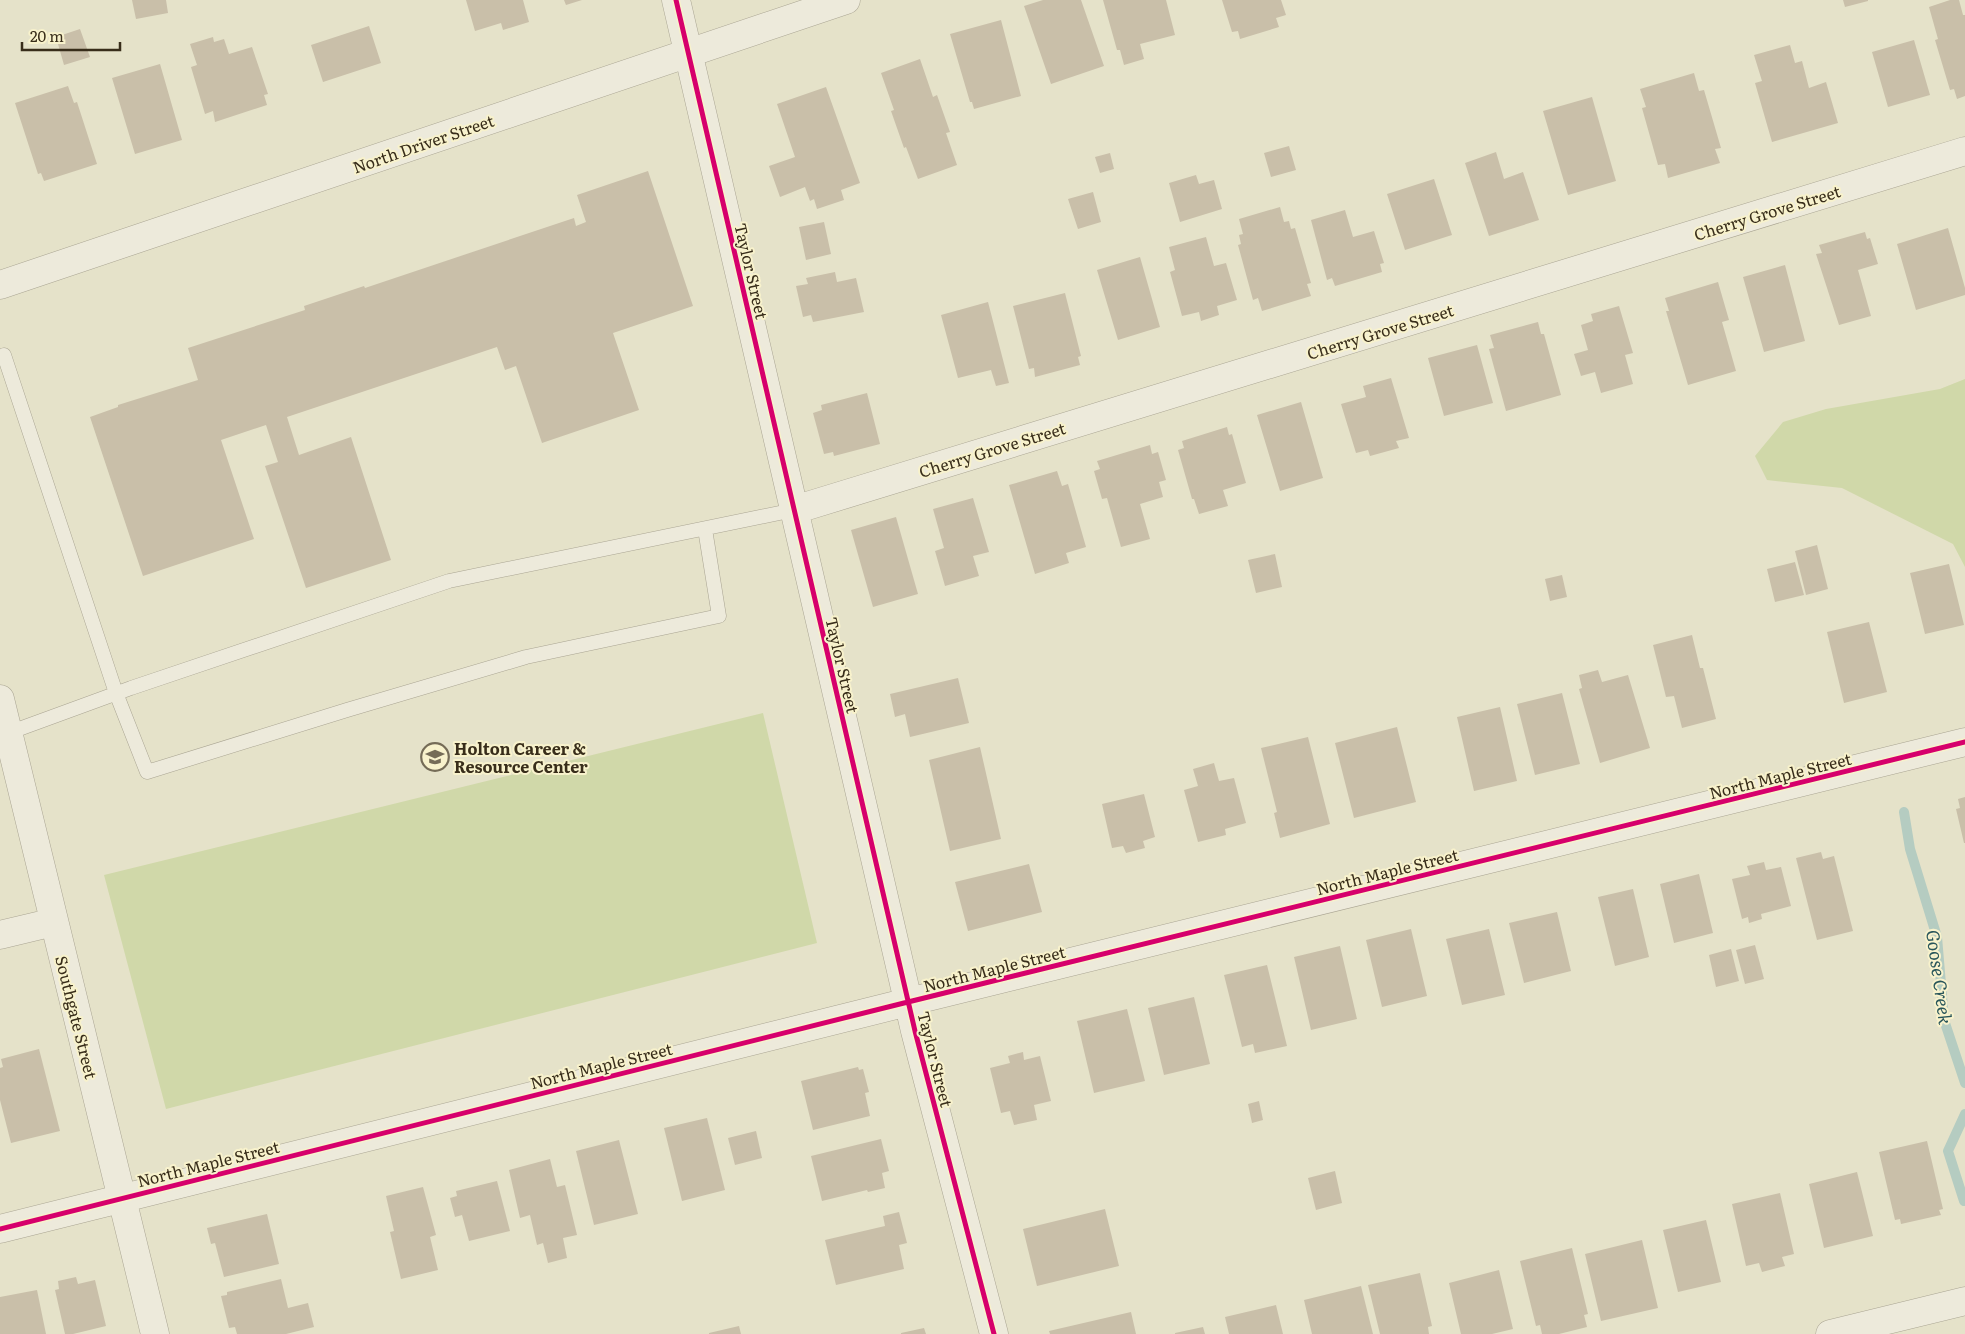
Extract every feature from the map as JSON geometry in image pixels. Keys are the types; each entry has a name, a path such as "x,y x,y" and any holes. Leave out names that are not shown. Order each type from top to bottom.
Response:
{"street":[{"name":"Taylor Street","path":"676,0 908,1002 994,1334"},
{"name":"North Driver Street","path":"0,285 846,0"},
{"name":"Cherry Grove Street","path":"794,510 1965,151"},
{"name":"Southgate Street","path":"0,699 155,1334"},
{"name":"North Maple Street","path":"0,1229 908,1002 1965,742"},
{"path":"0,936 54,922"},
{"path":"1830,1334 1965,1302"}],"lane":[{"path":"4,355 116,693 147,772 526,657 719,616 705,529"},
{"path":"8,734 116,693 449,581 794,510"}],"green space":[{"path":"1965,379 1965,567 1953,544 1842,488 1767,480 1755,456 1783,422 1826,409 1940,389"},
{"path":"763,713 817,943 166,1109 104,875"}],"building":[{"path":"132,0 166,0 168,13 136,19"},
{"path":"466,0 523,0 529,22 503,30 501,23 475,31"},
{"path":"564,0 582,0 566,5"},
{"path":"1043,0 1081,0 1104,66 1051,84 1024,6"},
{"path":"1103,0 1166,0 1175,35 1140,44 1144,59 1124,65 1120,50 1117,50"},
{"path":"1222,0 1281,0 1286,15 1276,18 1279,27 1240,39 1238,31 1232,32"},
{"path":"1843,0 1868,0 1868,1 1845,7"},
{"path":"1950,0 1959,0 1963,15 1965,15 1965,96 1957,99 1954,89 1950,90 1935,40 1938,39 1929,7"},
{"path":"1001,20 1021,96 974,109 972,102 970,102 950,34"},
{"path":"369,26 381,63 323,82 311,45"},
{"path":"80,29 90,57 64,65 56,37"},
{"path":"213,37 214,42 224,39 229,54 252,47 268,94 264,95 267,105 215,122 213,111 205,114 191,67 197,65 190,44"},
{"path":"1914,40 1930,95 1888,107 1872,52"},
{"path":"1790,45 1795,63 1802,61 1809,88 1826,82 1838,123 1772,142 1755,83 1762,81 1754,55"},
{"path":"920,59 933,97 937,95 950,132 946,133 957,165 918,179 906,147 904,148 891,111 894,110 881,73"},
{"path":"160,64 182,140 135,154 112,78"},
{"path":"1694,73 1699,91 1704,90 1721,148 1715,149 1720,163 1668,178 1665,164 1658,165 1642,108 1646,107 1640,89"},
{"path":"68,86 74,103 77,102 97,164 44,181 41,173 38,174 15,103"},
{"path":"826,87 860,183 841,190 844,200 817,209 814,199 810,201 805,187 780,197 769,166 795,157 777,104"},
{"path":"1592,97 1616,181 1568,195 1543,111"},
{"path":"1289,146 1296,170 1271,177 1264,153"},
{"path":"1496,152 1504,179 1523,172 1539,220 1489,236 1465,163"},
{"path":"1110,153 1114,169 1100,173 1095,157"},
{"path":"648,171 693,306 613,333 639,410 542,443 516,366 505,370 497,347 287,417 299,455 351,437 391,560 306,588 265,466 278,462 266,425 221,440 254,539 143,576 90,417 118,407 118,405 198,380 188,348 305,310 304,306 364,286 365,288 574,218 576,226 586,222 577,195"},
{"path":"1196,175 1199,184 1214,180 1222,209 1180,222 1169,183"},
{"path":"1434,179 1452,235 1405,250 1387,194"},
{"path":"1093,192 1101,222 1078,229 1068,199"},
{"path":"1280,207 1284,222 1289,221 1291,229 1295,228 1311,283 1307,284 1311,296 1262,311 1258,298 1253,300 1238,245 1241,244 1239,235 1243,234 1239,219"},
{"path":"1345,210 1353,237 1374,231 1384,263 1380,264 1382,272 1335,286 1332,278 1327,280 1311,220"},
{"path":"824,222 831,254 806,260 799,227"},
{"path":"1948,228 1965,288 1965,295 1916,310 1897,244"},
{"path":"1865,232 1867,239 1870,238 1878,264 1858,270 1871,316 1839,325 1816,254 1822,253 1819,245"},
{"path":"1206,237 1214,266 1226,263 1237,300 1217,306 1219,315 1201,321 1199,312 1182,316 1170,272 1175,270 1169,247"},
{"path":"1140,257 1160,327 1118,340 1097,270"},
{"path":"1785,265 1805,341 1764,352 1743,277"},
{"path":"835,272 837,282 856,278 864,312 813,322 811,315 803,317 796,286 808,284 806,278"},
{"path":"1718,282 1729,320 1722,322 1736,371 1688,385 1666,311 1669,311 1665,298"},
{"path":"1065,293 1081,356 1078,357 1080,365 1035,377 1034,368 1029,369 1013,306"},
{"path":"988,302 1009,383 996,386 991,370 958,378 941,315"},
{"path":"1619,306 1633,353 1625,355 1633,384 1601,393 1595,372 1581,376 1574,354 1588,350 1581,325 1593,321 1591,314"},
{"path":"1538,322 1541,334 1544,334 1561,395 1506,411 1489,349 1494,348 1490,335"},
{"path":"1477,345 1493,403 1444,416 1428,358"},
{"path":"1391,378 1409,438 1396,441 1399,448 1370,456 1368,450 1356,453 1341,404 1366,397 1363,386"},
{"path":"867,393 880,444 834,456 833,452 824,454 813,413 822,410 821,405"},
{"path":"1301,402 1323,478 1280,491 1257,415"},
{"path":"1227,427 1229,435 1232,434 1246,483 1223,490 1228,506 1199,514 1194,499 1192,499 1178,450 1184,448 1182,441"},
{"path":"1150,445 1152,454 1158,452 1166,480 1159,482 1163,497 1140,504 1150,539 1121,547 1107,498 1102,499 1094,471 1100,469 1097,461"},
{"path":"1057,471 1062,486 1068,484 1086,547 1066,553 1069,563 1035,574 1009,485"},
{"path":"973,498 989,552 973,556 979,576 945,586 935,551 944,548 933,509"},
{"path":"896,517 918,594 873,607 851,530"},
{"path":"1817,545 1828,589 1806,595 1795,551"},
{"path":"1275,554 1282,587 1256,593 1248,560"},
{"path":"1795,562 1804,595 1775,602 1767,569"},
{"path":"1949,564 1964,625 1925,634 1910,573"},
{"path":"1562,575 1567,597 1550,601 1545,579"},
{"path":"1869,622 1887,692 1844,703 1827,632"},
{"path":"1692,635 1700,668 1703,668 1716,719 1682,728 1674,696 1666,697 1653,645"},
{"path":"1598,670 1602,682 1628,675 1650,748 1600,763 1579,689 1582,688 1579,675"},
{"path":"958,678 969,723 910,737 905,714 895,717 890,694"},
{"path":"1562,693 1580,764 1535,775 1517,704"},
{"path":"1500,707 1517,781 1474,791 1457,717"},
{"path":"1397,727 1416,802 1354,818 1335,743"},
{"path":"1308,737 1330,824 1280,838 1274,813 1277,812 1261,748"},
{"path":"980,747 1001,839 950,851 929,760"},
{"path":"1214,763 1219,781 1234,778 1246,823 1225,829 1226,835 1198,842 1184,790 1198,786 1193,769"},
{"path":"1144,794 1155,837 1143,841 1145,848 1126,853 1123,846 1112,848 1102,804"},
{"path":"1965,797 1964,843 1956,809 1960,808 1958,799"},
{"path":"1821,852 1823,859 1834,856 1853,931 1817,940 1796,858"},
{"path":"1764,862 1766,870 1781,867 1791,906 1761,914 1762,919 1749,923 1748,917 1742,919 1732,879 1750,875 1747,866"},
{"path":"1029,864 1042,912 968,931 955,882"},
{"path":"1699,874 1713,933 1674,943 1660,884"},
{"path":"1633,889 1649,957 1615,966 1598,897"},
{"path":"1557,912 1571,971 1524,983 1509,923"},
{"path":"1411,929 1427,996 1382,1007 1366,940"},
{"path":"1489,929 1505,995 1462,1005 1446,939"},
{"path":"1755,945 1764,979 1745,984 1736,950"},
{"path":"1340,946 1357,1019 1311,1030 1294,957"},
{"path":"1731,949 1739,981 1716,987 1709,955"},
{"path":"1267,965 1287,1046 1255,1053 1253,1044 1242,1047 1224,975"},
{"path":"1194,997 1210,1064 1164,1075 1148,1008"},
{"path":"1127,1009 1145,1081 1094,1093 1077,1021"},
{"path":"39,1049 60,1131 11,1143 0,1100 0,1068 3,1067 1,1059"},
{"path":"1023,1052 1024,1060 1040,1056 1051,1101 1034,1105 1037,1120 1014,1125 1010,1111 1001,1113 990,1068 1010,1063 1008,1056"},
{"path":"858,1067 859,1070 863,1069 869,1092 865,1093 870,1116 813,1130 801,1081"},
{"path":"1259,1101 1263,1120 1252,1123 1248,1104"},
{"path":"707,1118 725,1190 682,1201 664,1128"},
{"path":"756,1131 762,1158 735,1165 728,1138"},
{"path":"881,1139 889,1171 882,1173 885,1188 868,1192 867,1190 822,1201 811,1156"},
{"path":"619,1140 638,1214 594,1225 576,1151"},
{"path":"1927,1141 1943,1209 1939,1210 1941,1215 1901,1224 1900,1219 1895,1220 1879,1152"},
{"path":"550,1159 557,1187 565,1185 577,1235 563,1238 567,1258 548,1263 543,1243 537,1245 530,1215 520,1218 509,1170"},
{"path":"1335,1171 1342,1203 1316,1210 1308,1178"},
{"path":"1857,1172 1873,1236 1824,1248 1809,1184"},
{"path":"497,1181 510,1231 469,1241 462,1215 455,1217 450,1198 457,1196 456,1191"},
{"path":"423,1187 436,1235 430,1237 438,1270 401,1279 390,1232 394,1231 386,1196"},
{"path":"1780,1193 1794,1254 1782,1257 1785,1266 1762,1272 1759,1263 1746,1266 1732,1204"},
{"path":"1105,1209 1119,1266 1037,1286 1023,1229"},
{"path":"899,1212 907,1243 899,1245 904,1269 836,1285 825,1240 885,1226 883,1216"},
{"path":"267,1214 279,1264 224,1277 215,1243 211,1244 207,1228"},
{"path":"1706,1220 1721,1282 1678,1292 1663,1230"},
{"path":"1642,1240 1658,1308 1601,1321 1585,1254"},
{"path":"1572,1248 1588,1314 1584,1315 1587,1327 1559,1334 1542,1334 1540,1325 1536,1326 1520,1261"},
{"path":"1499,1270 1513,1329 1492,1334 1461,1334 1449,1283"},
{"path":"1420,1273 1432,1326 1428,1327 1429,1334 1380,1334 1368,1285"},
{"path":"76,1277 78,1284 95,1280 106,1326 73,1334 65,1334 55,1290 59,1289 58,1281"},
{"path":"281,1279 288,1308 308,1303 314,1327 286,1334 237,1334 235,1327 229,1328 221,1296 227,1295 227,1292"},
{"path":"1361,1286 1373,1334 1312,1334 1304,1300"},
{"path":"37,1290 46,1334 0,1334 0,1297"},
{"path":"1276,1305 1283,1334 1229,1334 1225,1317"},
{"path":"1131,1312 1136,1334 1050,1334 1049,1331"},
{"path":"739,1326 741,1334 709,1334 709,1333"},
{"path":"1203,1327 1205,1334 1175,1334 1175,1333"},
{"path":"924,1328 926,1334 901,1334 901,1333"}],"waterway":[{"name":"Goose Creek","path":"1904,812 1910,849 1937,937 1944,1020 1965,1083"},
{"name":"Goose Creek","path":"1964,1201 1948,1151 1965,1114"}],"cycle path":[{"path":"676,0 915,1031 994,1334"},
{"path":"0,1229 908,1002 1965,742"}],"place":[{"name":"Holton Career & Resource Center","path":"435,757"}]}
